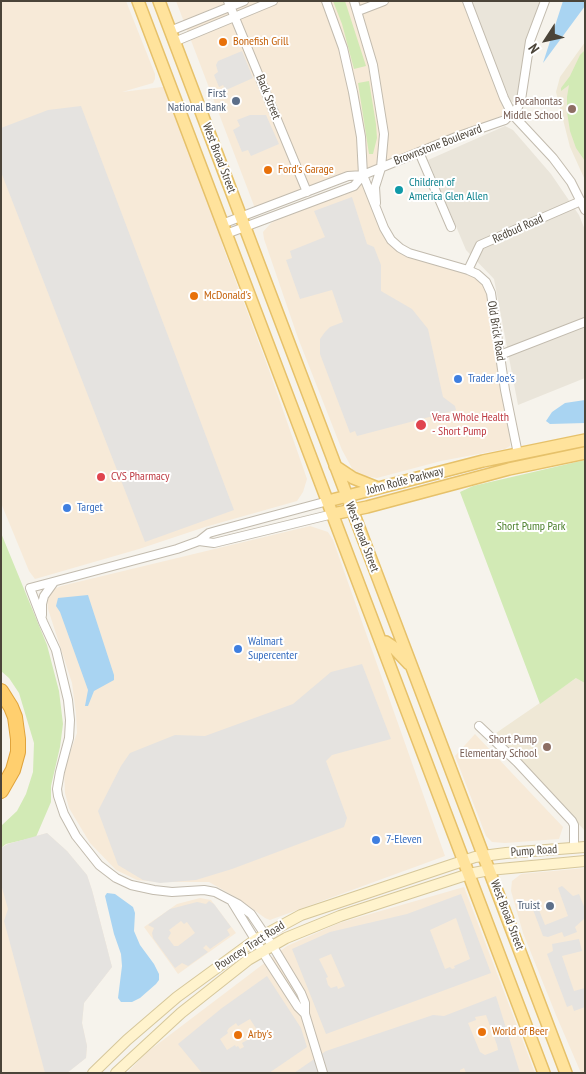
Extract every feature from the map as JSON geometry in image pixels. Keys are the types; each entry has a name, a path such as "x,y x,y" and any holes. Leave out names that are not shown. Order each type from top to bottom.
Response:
{"highway":[{"path":"1,691 11,706 15,717 18,739 18,752 13,770 1,791"}],"main road":[{"name":"West Broad Street","path":"138,1 544,1073"},
{"name":"West Broad Street","path":"159,1 566,1073"},
{"name":"John Rolfe Parkway","path":"328,501 483,461 585,440"},
{"name":"John Rolfe Parkway","path":"332,514 352,511 501,471 585,453"},
{"path":"336,466 353,478 378,488"},
{"path":"381,642 386,642 392,646 400,657 412,667"},
{"name":"Pump Road","path":"464,860 484,855 580,848"},
{"name":"Pouncey Tract Road","path":"93,1073 127,1040 177,997 265,934 310,911 464,860"},
{"name":"Pump Road","path":"469,874 489,870 585,862"},
{"name":"Pouncey Tract Road","path":"116,1073 181,1014 248,960 272,945 340,916 469,874"}],"street":[{"path":"172,37 230,4 244,1"},
{"path":"172,37 235,17 273,1"},
{"name":"Old Brick Road","path":"326,1 343,48 353,92 361,137 364,175 378,215 391,240 409,253 477,274 486,282 491,293 518,454"},
{"name":"Old Brick Road","path":"354,1 372,65 384,134 381,168 375,187 378,215"},
{"path":"358,12 384,1"},
{"path":"467,1 504,98 512,114 553,158 571,182 585,210"},
{"path":"512,114 521,100 530,41 546,1"},
{"name":"Back Street","path":"230,4 307,192"},
{"name":"Brownstone Boulevard","path":"243,222 307,192 348,176 364,175 456,137 505,120 512,114"},
{"path":"419,152 451,227"},
{"name":"Brownstone Boulevard","path":"224,229 354,186 364,175"},
{"name":"Redbud Road","path":"468,270 480,245 581,201"},
{"path":"500,355 585,322"},
{"name":"John Rolfe Parkway","path":"43,622 30,588 169,551 199,541 209,533 328,501"},
{"name":"John Rolfe Parkway","path":"199,541 214,543 332,514"},
{"path":"54,582 44,596 42,604 43,622 56,650 68,700 70,720 69,738 60,772 58,796 64,814 76,836 99,864 116,878 131,885 172,892 204,890 222,895 251,914 302,993 305,1003 305,1014 322,1073"},
{"path":"479,726 517,762 572,821 580,848"},
{"path":"231,900 298,1007 305,1014"}],"shaded area":[{"path":"1,1 126,1 155,74 155,79 153,83 122,92 170,86 206,179 223,247 307,479 303,492 297,501 35,579 29,571 1,503"},
{"path":"176,1 467,1 505,114 456,137 364,175 378,215 400,248 451,265 486,282 505,390 510,446 505,449 441,461 377,478 366,476 353,470 342,450 298,338 263,232 271,223 315,201 354,186 363,175 348,176 256,211"},
{"path":"467,1 545,1 529,52 517,101 514,103 511,101"},
{"name":"Pocahontas Middle School","path":"585,42 585,180 570,147 556,92 560,77"},
{"path":"242,51 253,78 226,90 223,85 219,87 214,75 218,72 216,65 218,61"},
{"path":"81,106 234,510 145,542 1,172 1,128 48,110"},
{"path":"250,115 266,115 279,144 251,156 248,150 242,152 233,130 240,126 237,120"},
{"path":"505,126 513,130 551,174 579,215 585,230 585,378 518,405 494,279 466,250 428,160"},
{"path":"352,197 367,244 374,247 381,265 381,291 412,309 428,329 443,397 455,406 456,410 357,436 355,431 350,433 320,354 320,339 325,332 330,327 343,322 332,290 300,299 286,260 292,258 290,251 325,237 314,211"},
{"path":"310,526 328,532 333,540 445,856 270,920 209,882 137,880 116,870 90,843 69,808 65,793 64,770 77,733 76,714 72,683 48,609 47,599 52,590 61,586"},
{"path":"362,664 391,739 332,755 326,761 347,818 344,827 232,869 196,880 160,883 143,880 118,865 98,811 121,766 130,753 175,735 205,736 293,704 331,672"},
{"name":"Short Pump Elementary School","path":"585,672 585,831 496,733"},
{"path":"475,734 563,827 559,839 505,843 492,842 486,836 455,756"},
{"path":"47,833 67,851 87,875 112,967 84,1003 82,1023 87,1046 86,1058 67,1073 1,1073 1,848 8,844"},
{"path":"47,833 67,851 87,875 112,967 84,1003 82,1023 87,1046 86,1058 67,1073 45,1073 4,921 8,909 1,884 1,848 8,844"},
{"path":"585,868 585,1073 581,1073 523,933 511,891 512,881 521,874"},
{"path":"562,886 573,896 579,894 585,909 585,918 575,927 577,932 564,937 562,932 548,937 543,936 532,907 537,905 545,925 568,916 558,888"},
{"path":"464,887 535,1073 127,1073 146,1053 287,946 339,923"},
{"path":"461,894 491,973 326,1034 292,949 330,932 407,914","holes":["456,918 470,959 454,966 455,968 445,969 430,930","331,954 345,986 338,989 337,986 331,988 328,985 326,978 328,977 319,959"]},
{"path":"200,898 211,900 236,933 178,974 144,927 177,904"},
{"path":"209,901 214,904 231,927 227,930 230,935 210,949 206,945 203,948 208,952 188,966 182,963 175,968 153,938 154,928 148,925 170,909 197,902 206,904","holes":["181,921 184,924 187,922 195,933 178,946 174,946 168,938 171,933 169,930"]},
{"path":"579,939 582,951 562,956 574,991 585,988 585,1007 574,1011 572,1005 567,1007 547,954 553,951 552,944"},
{"path":"267,976 301,1028 307,1047 269,1073 202,1073 178,1044 222,1008","holes":["250,1019 257,1030 248,1036 249,1039 242,1043 244,1047 240,1049 235,1045 227,1050 220,1039 236,1023 238,1026"]},
{"path":"496,996 520,1073 466,1073 464,1068 460,1070 460,1073 294,1073 326,1051 433,1015 444,1016","holes":["486,1015 498,1050 485,1055 480,1052 468,1023 476,1020 475,1017"]}],"green space":[{"path":"333,1 345,1 366,66 354,69 342,24"},
{"name":"Pocahontas Middle School","path":"585,50 585,161 576,148 570,131 567,112 569,85 561,91 561,88 570,76 580,55"},
{"path":"369,81 377,138 373,154 369,154 358,83"},
{"name":"Short Pump Park","path":"585,460 585,683 576,678 540,704 460,492 473,486"},
{"path":"1,533 47,645 59,691 63,724 51,786 51,802 36,837 6,844 1,848 1,826 17,811 26,794 33,772 34,743 19,693 9,678 1,671"}],"water":[{"path":"563,1 585,1 585,6 543,63"},
{"path":"585,400 585,423 550,424 546,421 552,412 565,403"},
{"path":"88,595 114,680 94,691 88,706 85,706 88,690 60,612 56,606 58,598"},
{"path":"107,893 115,894 133,907 135,913 134,931 140,945 159,974 159,980 156,984 140,998 132,1002 121,1002 118,998 122,966 121,954 105,896"}],"place":[{"name":"Bonefish Grill","path":"223,42"},
{"name":"First National Bank","path":"236,101"},
{"name":"Pocahontas Middle School","path":"572,109"},
{"name":"Ford's Garage","path":"268,170"},
{"name":"Children of America Glen Allen","path":"399,190"},
{"name":"McDonald's","path":"194,296"},
{"name":"Trader Joe's","path":"458,379"},
{"name":"Vera Whole Health - Short Pump","path":"421,425"},
{"name":"CVS Pharmacy","path":"101,477"},
{"name":"Target","path":"67,508"},
{"name":"Walmart Supercenter","path":"238,649"},
{"name":"Short Pump Elementary School","path":"547,747"},
{"name":"7-Eleven","path":"376,840"},
{"name":"Truist","path":"550,906"},
{"name":"World of Beer","path":"482,1032"},
{"name":"Arby's","path":"238,1035"}]}
